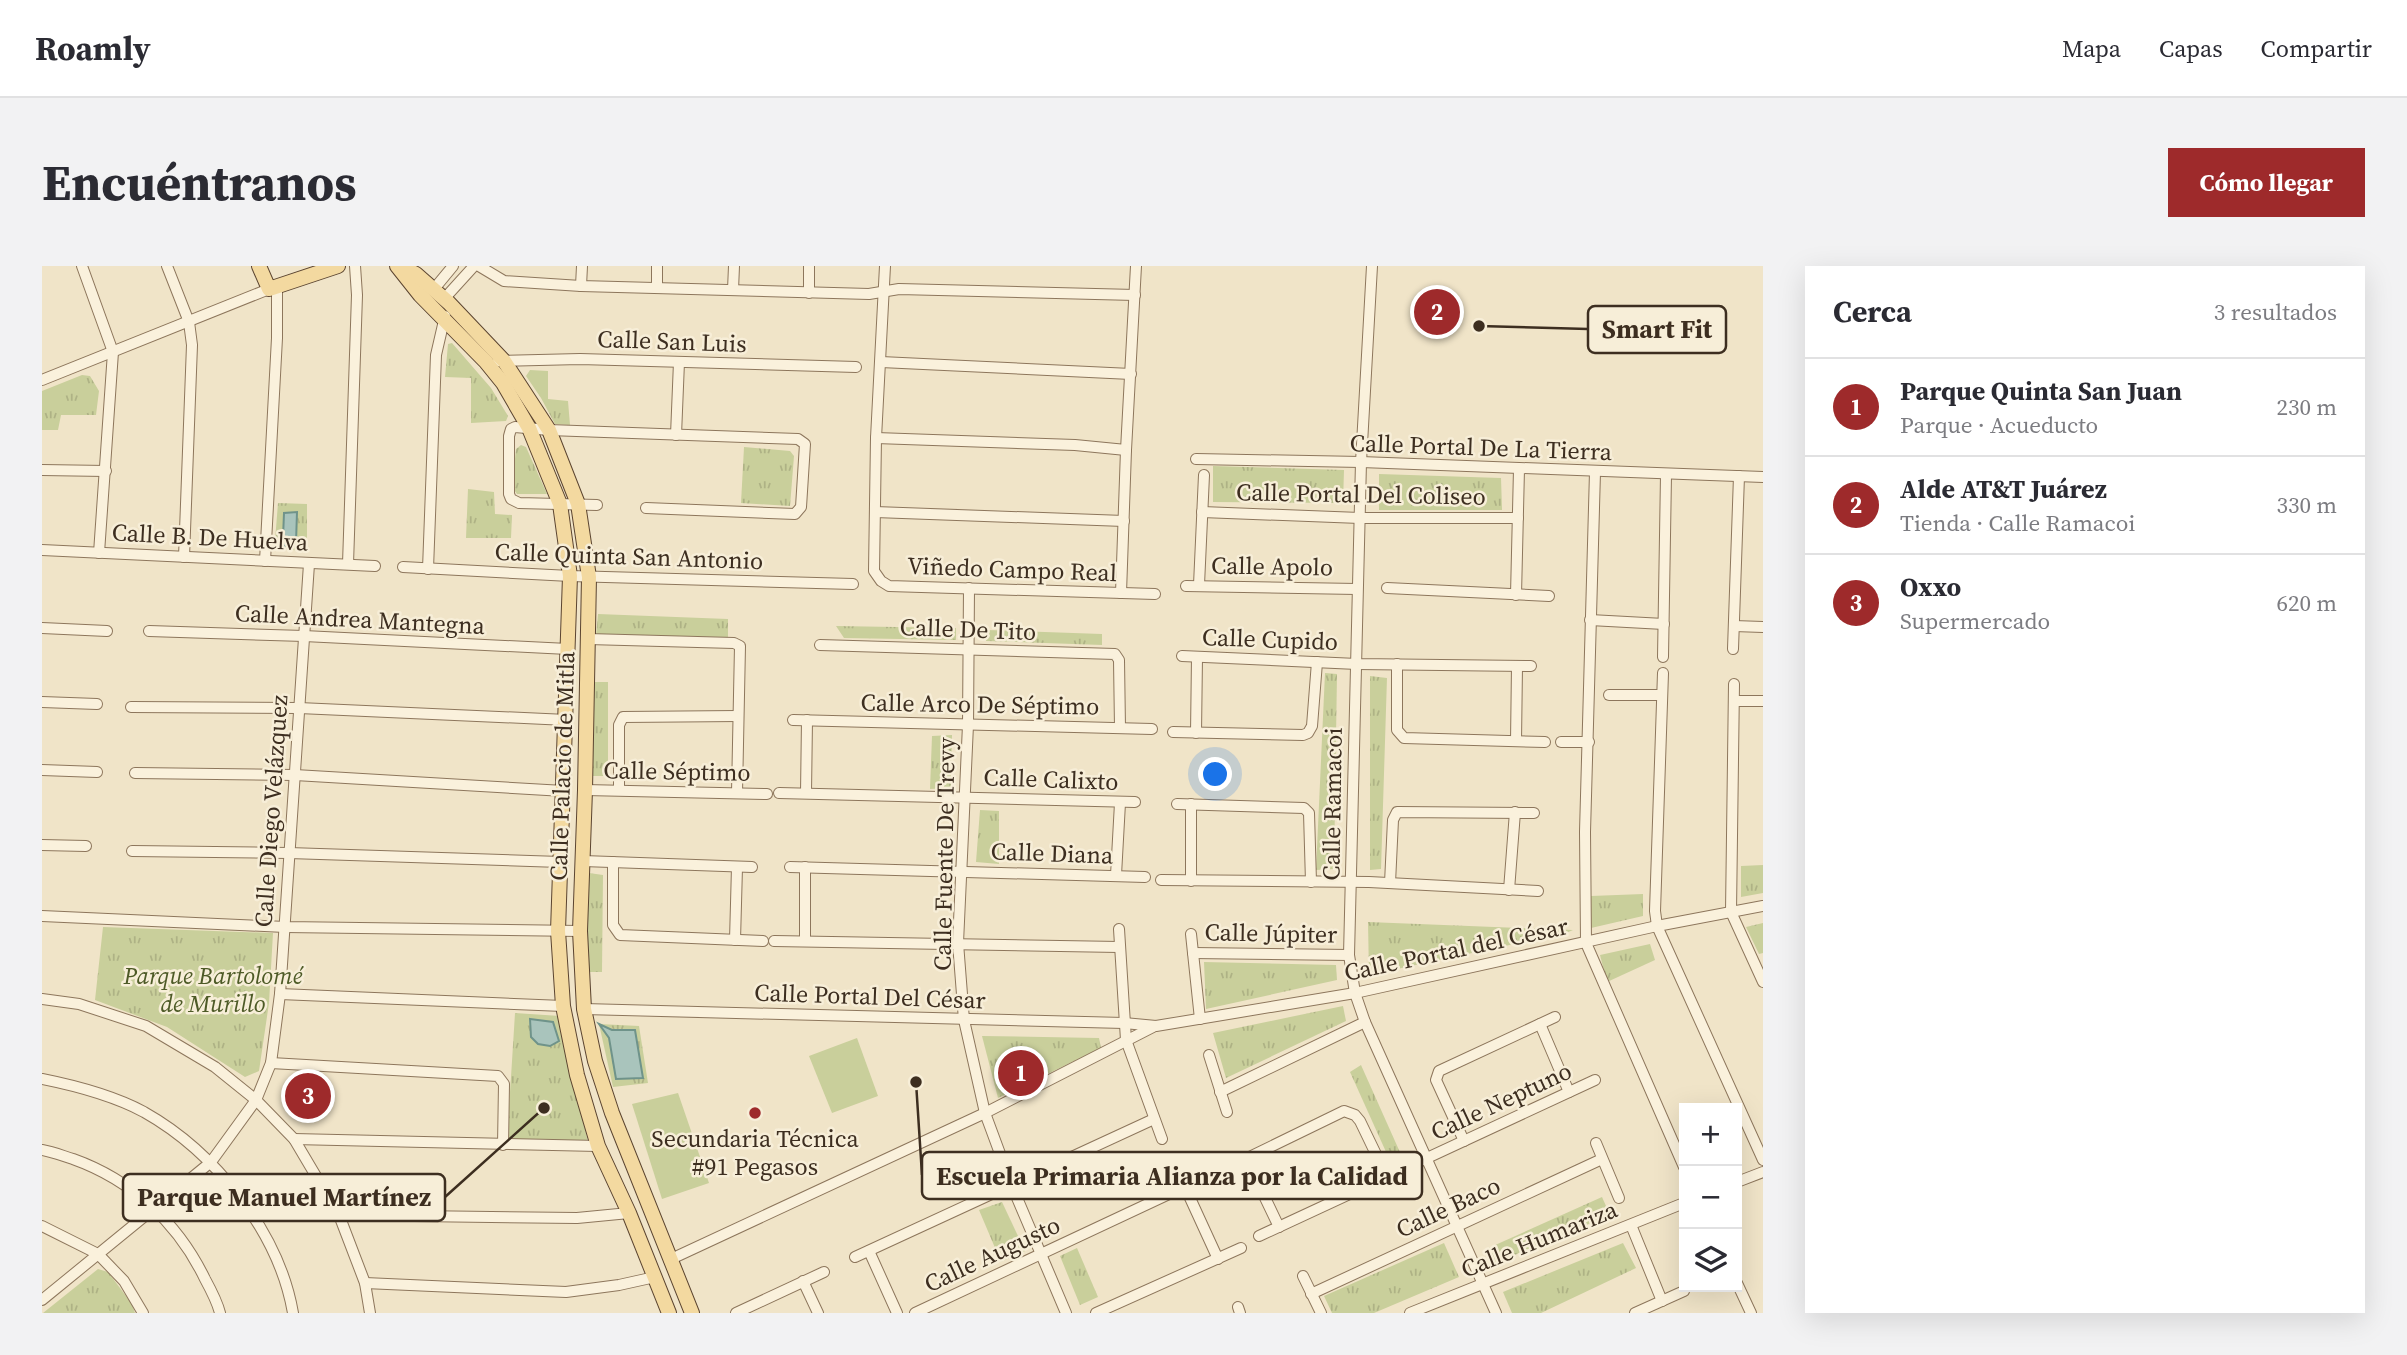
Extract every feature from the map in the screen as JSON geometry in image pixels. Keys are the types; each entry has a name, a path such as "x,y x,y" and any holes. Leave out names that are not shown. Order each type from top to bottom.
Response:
{"main road":[{"path":"258,266 273,288 338,266"},
{"name":"Calle Palacio de Mitla","path":"399,266 416,274 442,297 504,360 549,430 578,505 589,577 580,931 584,1009 612,1112 692,1313"},
{"name":"Calle Palacio de Mitla","path":"399,266 420,295 486,362 516,403 560,504 570,576 558,931 563,1006 577,1075 597,1146 629,1213 669,1313"}],"street":[{"path":"82,266 113,352 99,553"},
{"path":"167,266 189,322 192,363 184,557"},
{"path":"348,564 357,295 355,266"},
{"path":"428,569 436,355 444,318 442,297 453,266"},
{"path":"442,297 477,266 504,281 581,286 869,295 899,289 1135,295"},
{"path":"504,281 505,266"},
{"path":"581,286 582,266"},
{"path":"656,288 657,266"},
{"path":"733,290 734,266"},
{"path":"809,266 809,293"},
{"path":"885,266 875,512 1124,522"},
{"path":"1121,593 1136,266"},
{"name":"Calle Ramacoi","path":"1372,266 1361,462 1349,955 1355,993 1365,1022 1496,1313"},
{"path":"42,380 273,288 277,338 265,561"},
{"name":"Calle San Luis","path":"486,362 569,358 856,367"},
{"path":"676,435 679,362"},
{"path":"881,362 1131,374"},
{"path":"597,505 519,503 511,499 509,432 515,427 802,441 806,448 800,509 794,514 646,508"},
{"path":"876,438 1075,445 1126,450"},
{"name":"Calle Portal De La Tierra","path":"1196,459 1361,462 1519,470 1763,477"},
{"path":"42,470 106,471"},
{"name":"Calle Portal Del Coliseo","path":"1516,595 1519,470"},
{"path":"1595,472 1584,897 1586,943 1684,1166"},
{"path":"1199,585 1204,475"},
{"path":"1663,657 1666,475"},
{"path":"1733,649 1739,476"},
{"name":"Viñedo Campo Real","path":"875,512 874,571 881,581 889,586 1155,594"},
{"name":"Calle Portal Del Coliseo","path":"1202,512 1360,518 1518,518"},
{"name":"Calle B. De Huelva","path":"42,550 375,566"},
{"name":"Calle Diego Velázquez","path":"42,1300 212,1162 256,1100 271,1063 280,994 309,564"},
{"name":"Calle Quinta San Antonio","path":"403,567 589,577 853,584"},
{"name":"Calle Apolo","path":"1186,586 1357,589"},
{"name":"Calle Fuente De Trevy","path":"969,588 968,725 958,943 964,1020 985,1113 1012,1186 1066,1313"},
{"path":"1387,588 1549,596"},
{"path":"1590,620 1664,624"},
{"path":"1734,626 1763,627"},
{"path":"42,628 107,631"},
{"name":"Calle Andrea Mantegna","path":"149,631 568,649"},
{"path":"588,639 734,643 740,646 737,793"},
{"name":"Calle De Tito","path":"820,645 1115,654 1119,660 1120,728"},
{"name":"Calle Cupido","path":"1182,656 1357,664 1531,666"},
{"path":"1173,732 1196,733 1197,657"},
{"name":"Calle Ramacoi","path":"1196,733 1303,735 1311,730 1317,662"},
{"path":"1397,664 1396,730 1404,737 1545,742"},
{"path":"1516,741 1517,666"},
{"path":"1663,673 1655,911 1657,926 1763,1160"},
{"path":"1734,684 1731,912 1763,982"},
{"path":"1609,695 1662,695"},
{"path":"1734,701 1763,701"},
{"path":"42,702 97,705"},
{"path":"131,707 299,708 567,720"},
{"path":"619,790 619,725 623,717 738,716"},
{"name":"Calle Arco De Séptimo","path":"793,720 1152,729"},
{"path":"806,793 807,720"},
{"path":"1561,742 1589,742"},
{"path":"42,770 97,772"},
{"path":"135,773 295,775 564,791"},
{"name":"Calle Séptimo","path":"585,790 965,797"},
{"name":"Calle Calixto","path":"965,797 1135,802"},
{"path":"1116,875 1120,803"},
{"path":"1177,803 1304,808 1307,810 1311,882"},
{"path":"1191,804 1191,881"},
{"path":"1390,883 1393,820 1397,811 1534,813"},
{"path":"1509,890 1515,812"},
{"path":"42,845 86,846"},
{"path":"132,850 560,862"},
{"path":"583,861 752,867"},
{"path":"613,862 612,925 617,933 623,936 1119,947"},
{"path":"735,940 737,867"},
{"name":"Calle Diana","path":"790,867 1145,877"},
{"path":"805,867 806,942"},
{"path":"1161,880 1390,883 1538,891"},
{"name":"Calle Portal del César","path":"1156,1026 1355,993 1657,926 1763,906"},
{"path":"42,916 285,927 580,931"},
{"path":"1119,929 1126,1040 1162,1139"},
{"path":"1191,934 1200,1019"},
{"name":"Calle Júpiter","path":"1193,953 1349,955"},
{"path":"280,994 563,1006"},
{"path":"42,999 79,1004 146,1026 215,1067 256,1100 294,1139 339,1215 365,1283 370,1313"},
{"name":"Calle Portal Del César","path":"584,1009 1156,1026"},
{"path":"1464,1141 1436,1080 1437,1074 1443,1068 1555,1017"},
{"path":"1220,1092 1365,1022"},
{"path":"1540,1024 1569,1092"},
{"path":"669,1260 985,1113 1156,1026"},
{"path":"1209,1055 1227,1112"},
{"path":"271,1063 498,1076 505,1084 503,1145"},
{"path":"42,1079 87,1088 143,1112 212,1162 241,1197 270,1244 291,1300 293,1313"},
{"name":"Calle Neptuno","path":"1259,1236 1595,1080"},
{"path":"1229,1167 1345,1111 1360,1121 1387,1177"},
{"path":"855,1257 1154,1119"},
{"path":"294,1139 597,1146"},
{"path":"1596,1143 1619,1198"},
{"path":"42,1150 92,1166 122,1183 156,1209 180,1236 197,1262 218,1303 220,1313"},
{"path":"1246,1158 1279,1227"},
{"name":"Calle Baco","path":"1311,1293 1602,1159"},
{"path":"1742,1180 1763,1172"},
{"name":"Calle Augusto","path":"915,1313 1202,1179"},
{"path":"1185,1187 1218,1259"},
{"name":"Calle Humariza","path":"1410,1313 1679,1205"},
{"path":"339,1215 577,1218 629,1213"},
{"path":"1630,1225 1662,1301"},
{"path":"42,1226 98,1254 124,1281 142,1313"},
{"path":"1096,1313 1241,1248"},
{"path":"869,1251 897,1313"},
{"path":"736,1313 824,1272"},
{"path":"1303,1276 1321,1313"},
{"path":"365,1283 566,1292 655,1277"},
{"path":"803,1281 818,1313"},
{"path":"1635,1313 1682,1292"},
{"path":"1741,1292 1751,1313"}],"green space":[{"path":"452,343 491,388 508,416 506,421 471,423 471,378 445,377 448,344"},
{"path":"530,370 548,371 548,399 568,401 570,425 555,424 526,376"},
{"path":"82,375 90,376 99,391 96,415 61,415 58,430 42,430 42,391"},
{"path":"521,445 526,447 547,494 517,494 512,487 516,449"},
{"path":"744,447 790,451 794,456 790,506 741,503"},
{"path":"1213,466 1344,470 1343,503 1213,502"},
{"path":"1379,474 1501,478 1502,510 1379,510"},
{"path":"468,489 494,492 495,514 512,515 511,538 466,538"},
{"path":"278,503 307,504 307,552 279,548 275,541"},
{"path":"598,614 728,619 728,637 596,636"},
{"path":"836,626 956,628 956,640 844,638"},
{"path":"987,630 1102,634 1102,645 986,641"},
{"path":"1325,673 1337,674 1334,869 1316,870"},
{"path":"1370,676 1387,678 1381,869 1370,870"},
{"path":"593,682 608,682 608,776 592,776"},
{"path":"952,735 951,788 930,789 932,736"},
{"path":"980,810 999,811 999,864 976,862"},
{"path":"1763,865 1763,893 1741,897 1741,866"},
{"path":"589,873 603,875 602,972 586,972"},
{"path":"1643,894 1643,916 1591,928 1591,896"},
{"path":"1368,922 1573,930 1369,975"},
{"path":"1763,923 1763,953 1759,954 1746,927"},
{"name":"Parque Bartolomé de Murillo","path":"103,927 273,933 269,1003 259,1071 245,1077 167,1027 95,1000"},
{"path":"1650,944 1655,960 1607,982 1600,955"},
{"path":"1204,962 1336,965 1337,980 1206,1009"},
{"path":"1343,1006 1346,1021 1226,1078 1213,1033"},
{"path":"515,1013 560,1016 588,1142 507,1140"},
{"path":"599,1024 639,1026 648,1083 613,1087"},
{"path":"982,1036 1099,1038 1101,1048 998,1098"},
{"path":"857,1038 878,1096 832,1113 809,1056"},
{"path":"1361,1065 1403,1159 1391,1163 1350,1072"},
{"path":"678,1093 709,1183 662,1199 632,1104"},
{"path":"1602,1197 1610,1215 1493,1264 1484,1250"},
{"path":"1002,1202 1025,1251 1001,1262 979,1210"},
{"path":"1444,1243 1459,1277 1374,1313 1332,1313 1324,1296"},
{"path":"1623,1243 1636,1268 1541,1313 1512,1313 1503,1292"},
{"path":"1077,1248 1098,1297 1080,1305 1060,1256"},
{"path":"98,1269 108,1272 132,1304 135,1313 43,1313"}],"water":[{"path":"297,512 296,543 279,548 276,544 283,538 284,513"},
{"path":"530,1019 553,1022 559,1041 550,1046 538,1044 531,1037"},
{"path":"599,1024 612,1030 635,1030 643,1078 616,1079 609,1038"}],"place":[{"name":"Alde AT&T Juárez","path":"1437,312"},
{"name":"Smart Fit","path":"1479,326"},
{"name":"Parque Quinta San Juan","path":"1021,1073"},
{"name":"Escuela Primaria Alianza por la Calidad","path":"916,1082"},
{"name":"Oxxo","path":"308,1096"},
{"name":"Parque Manuel Martínez","path":"544,1108"},
{"name":"Secundaria Técnica #91 Pegasos","path":"755,1113"}]}
